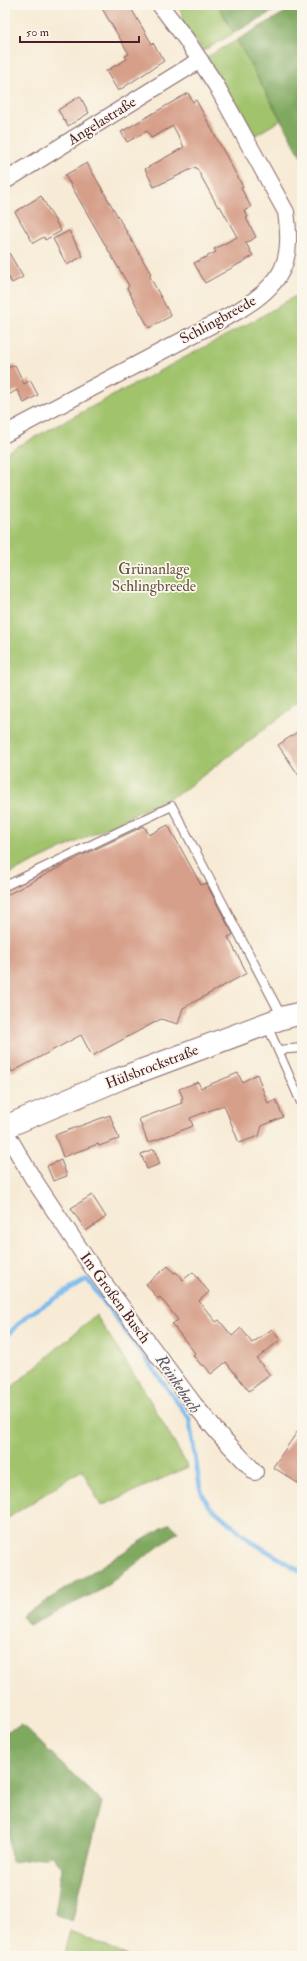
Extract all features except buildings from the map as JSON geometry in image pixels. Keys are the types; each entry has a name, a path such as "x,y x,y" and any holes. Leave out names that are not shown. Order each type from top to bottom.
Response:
{"street":[{"name":"Schlingbreede","path":"5,434 238,311 259,298 272,285 281,272 288,255 290,235 286,212 216,85 200,60 160,5"},
{"name":"Angelastraße","path":"5,182 200,60"},
{"name":"Hülsbrockstraße","path":"5,1127 119,1079 283,1018"},
{"name":"Im Großen Busch","path":"5,1131 32,1177 96,1273 194,1404 218,1433 255,1472"}],"lane":[{"path":"5,886 172,806 283,1018 278,1050 302,1104"},
{"path":"278,1050 302,1048"}],"green space":[{"path":"176,5 218,5 234,33 203,51 181,20 183,14"},
{"path":"218,5 284,5 234,33"},
{"path":"298,5 302,5 302,158 237,40"},
{"path":"237,40 281,120 254,136 207,57"},
{"name":"Grünanlage Schlingbreede","path":"302,292 302,701 181,792 5,876 5,453 257,319"},
{"path":"96,1315 147,1395 188,1467 101,1506 82,1470 5,1520 5,1393"},
{"path":"170,1523 178,1532 101,1590 29,1625 22,1616"},
{"path":"22,1725 102,1802 72,1922 55,1914 62,1868 53,1856 11,1862 5,1790 5,1732"},
{"path":"70,1931 128,1956 63,1956"}],"waterway":[{"name":"Reinkebach","path":"5,1337 28,1315 87,1279 189,1418 200,1488 208,1505 252,1542 302,1572"}]}
